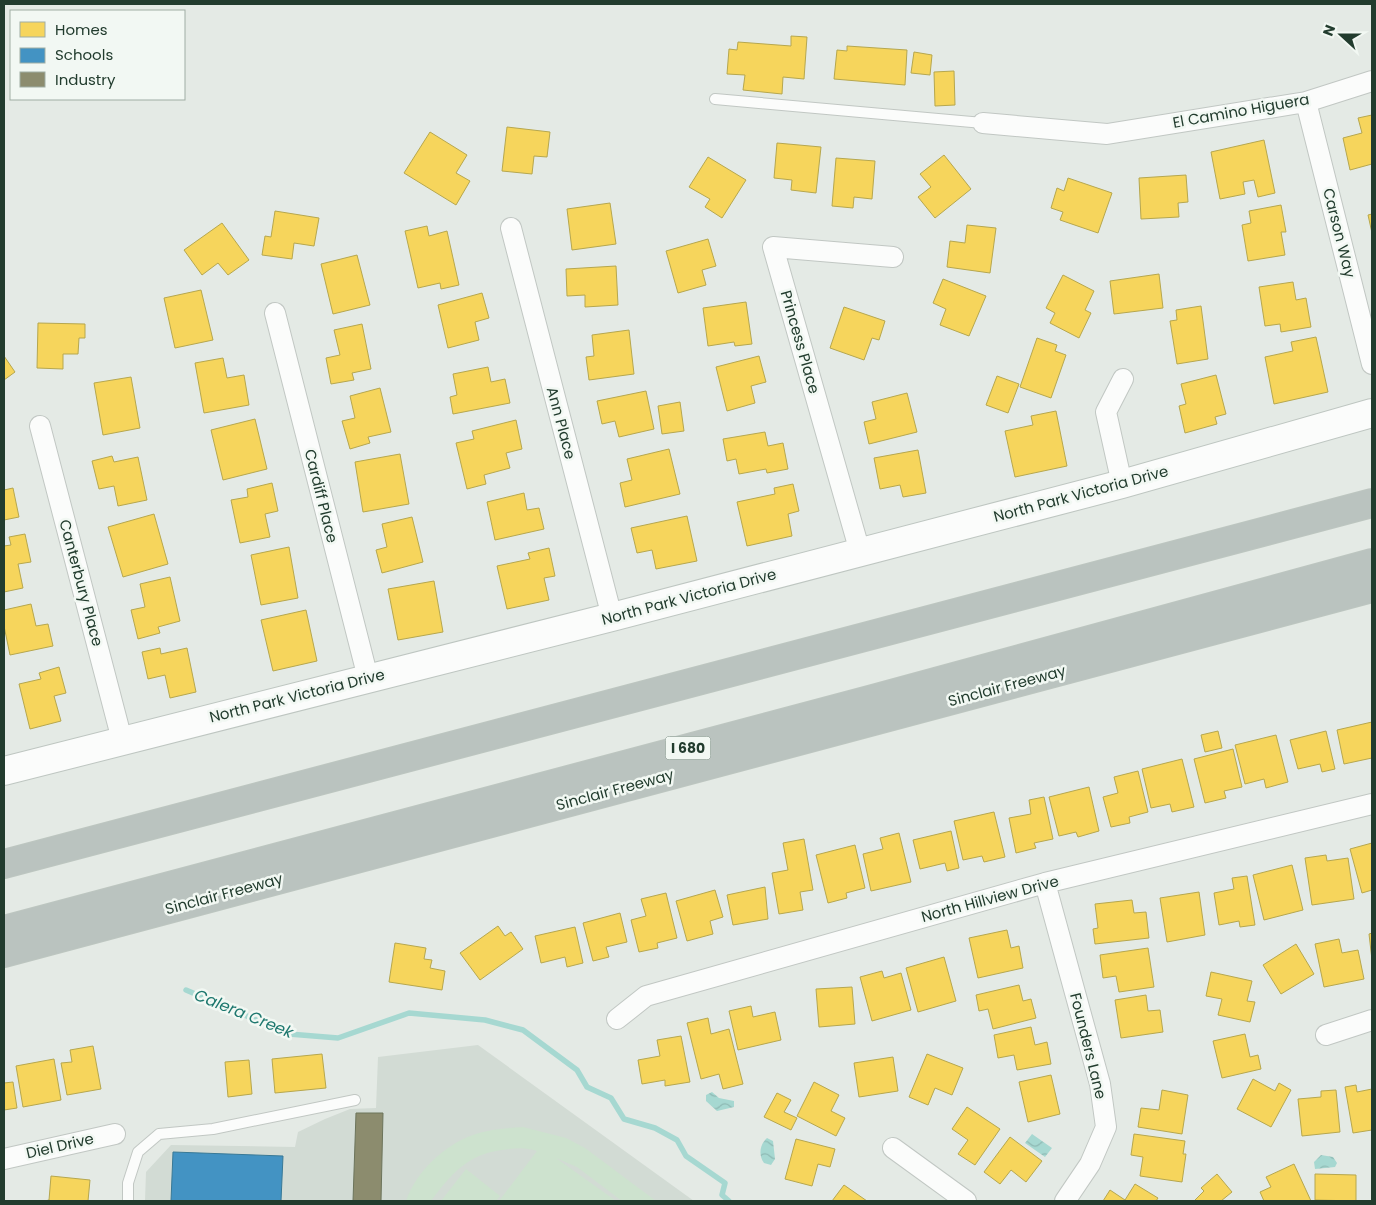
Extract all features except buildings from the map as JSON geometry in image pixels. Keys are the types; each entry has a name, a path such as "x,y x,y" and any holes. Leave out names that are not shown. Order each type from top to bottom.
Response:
{"highway":[{"path":"4,864 1372,503"},
{"name":"I 680","path":"4,930 882,697 1372,563"},
{"name":"Sinclair Freeway","path":"4,953 1372,588"}],"street":[{"name":"El Camino Higuera","path":"983,123 1108,134 1306,102 1372,81"},
{"name":"Carson Way","path":"1306,102 1372,364"},
{"name":"Ann Place","path":"511,228 612,617"},
{"name":"Princess Place","path":"860,552 773,246 893,257"},
{"name":"Cardiff Place","path":"275,313 368,678"},
{"path":"1122,484 1106,412 1123,379"},
{"name":"North Park Victoria Drive","path":"4,771 612,617 1122,484 1372,413"},
{"name":"Canterbury Place","path":"40,426 122,740"},
{"name":"North Hillview Drive","path":"617,1019 646,996 1045,883 1372,804"},
{"name":"Founders Lane","path":"1045,883 1100,1084 1106,1127 1090,1164 1065,1201"},
{"path":"1326,1035 1372,1020"},
{"name":"Diel Drive","path":"4,1159 115,1134"},
{"path":"893,1148 966,1201"}],"lane":[{"path":"715,99 983,123"},
{"path":"128,1201 128,1183 138,1152 159,1134 213,1129 355,1100"}],"shaded area":[{"path":"478,1045 694,1201 145,1201 146,1172 171,1145 295,1147 298,1132 325,1119 350,1109 376,1108 378,1057"}],"green space":[{"path":"523,1127 566,1138 585,1148 656,1201 622,1201 577,1167 556,1158 616,1201 499,1201 537,1151 520,1148 490,1152 470,1161 453,1174 431,1201 406,1201 424,1170 452,1145 485,1131"},
{"path":"466,1169 500,1196 496,1201 441,1201"}],"water":[{"path":"712,1092 719,1098 734,1101 734,1107 717,1111 706,1101 706,1095"},
{"path":"1032,1134 1052,1148 1045,1157 1025,1143"},
{"path":"767,1138 773,1141 775,1159 771,1165 764,1163 760,1153 761,1146"},
{"path":"1321,1155 1333,1157 1337,1163 1335,1167 1315,1169 1314,1162"}],"waterway":[{"name":"Calera Creek","path":"186,990 289,1034 338,1038 409,1013 485,1020 523,1030 577,1070 587,1087 611,1098 624,1119 655,1128 677,1140 686,1156 725,1183 722,1195 729,1201"}]}
